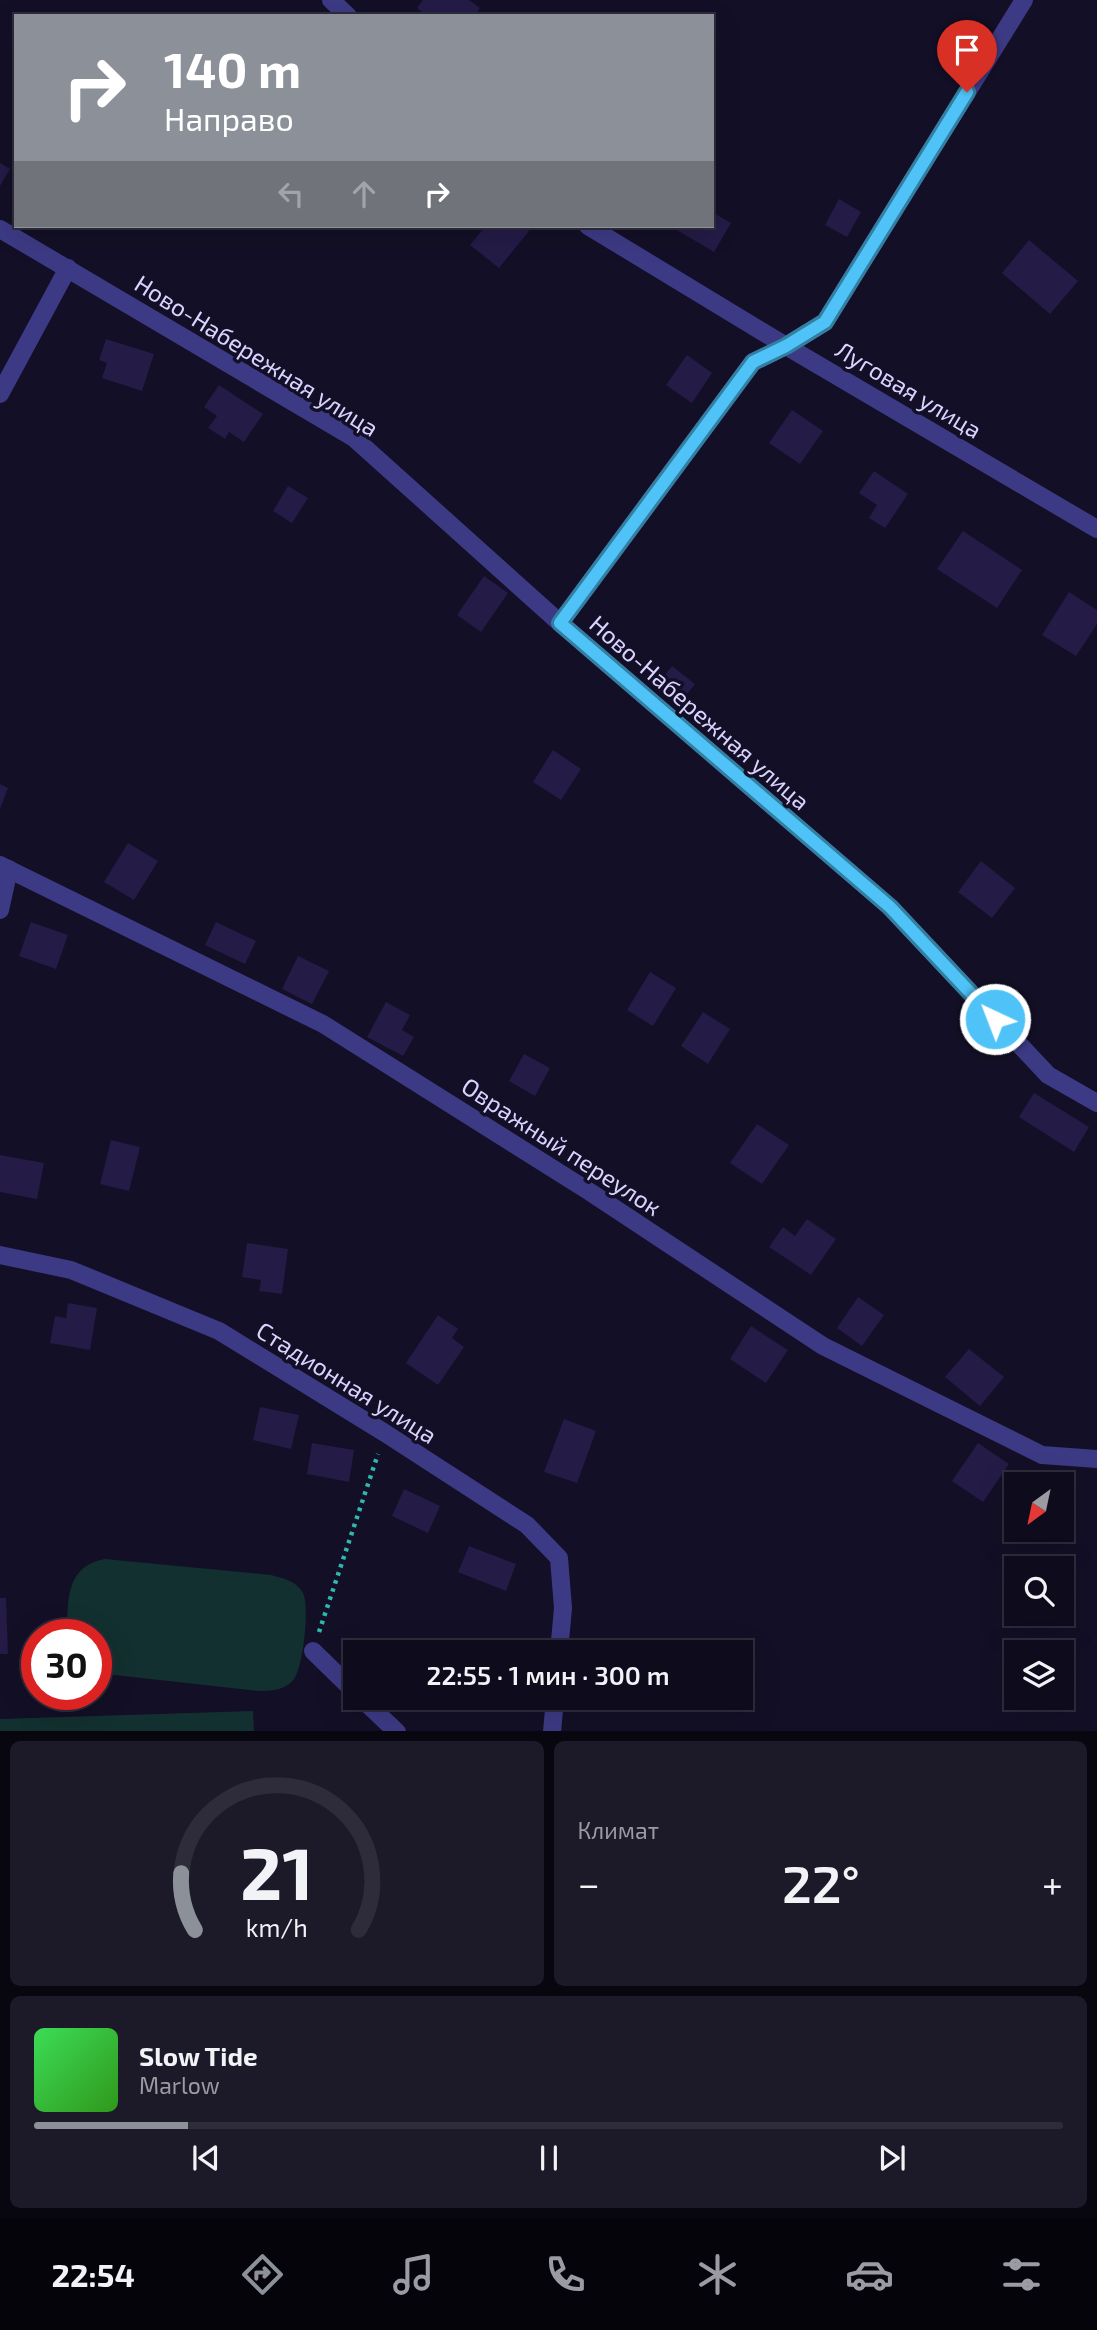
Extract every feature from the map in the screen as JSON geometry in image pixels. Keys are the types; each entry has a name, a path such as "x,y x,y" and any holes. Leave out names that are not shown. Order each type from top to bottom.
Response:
{"street":[{"path":"331,0 346,14"},
{"path":"560,623 753,362 825,322 1024,0"},
{"name":"Луговая улица","path":"592,228 786,346 1097,529"},
{"name":"Ново-Набережная улица","path":"0,229 354,438 560,623 890,907 1048,1075 1097,1103"},
{"path":"0,394 68,268"},
{"path":"0,910 5,867"},
{"name":"Овражный переулок","path":"5,867 323,1024 590,1192 823,1346 1042,1455 1097,1459"},
{"name":"Стадионная улица","path":"0,1255 71,1270 219,1331 385,1433 527,1525 559,1558 563,1608 560,1640"},
{"path":"313,1651 343,1680"},
{"path":"374,1710 397,1731"},
{"path":"552,1731 554,1710"}],"path":[{"path":"313,1651 385,1433"}],"green space":[{"path":"105,1559 271,1575 293,1583 303,1593 306,1611 303,1650 294,1679 283,1688 259,1691 112,1675 112,1619 68,1619 71,1587 82,1569"},
{"path":"253,1711 254,1731 0,1731 0,1719"}],"building":[{"path":"423,0 469,0 480,8 476,14 424,14 417,8"},
{"path":"0,163 10,169 0,186"},
{"path":"839,199 861,212 847,237 825,225"},
{"path":"714,213 731,223 714,252 673,228 714,228"},
{"path":"484,228 525,228 529,231 499,268 470,245"},
{"path":"1029,240 1078,281 1050,314 1002,273"},
{"path":"106,339 154,354 142,391 102,378 107,363 99,360"},
{"path":"687,355 712,373 692,403 666,385"},
{"path":"219,385 263,414 244,442 229,432 225,439 208,428 217,416 204,407"},
{"path":"792,410 823,431 800,464 769,443"},
{"path":"874,471 908,494 885,528 869,518 877,505 859,493"},
{"path":"288,486 308,498 292,523 273,511"},
{"path":"963,531 1022,570 997,608 937,569"},
{"path":"484,576 508,593 481,632 457,615"},
{"path":"1069,592 1097,610 1097,624 1076,656 1042,635"},
{"path":"672,666 695,684 678,705 655,687"},
{"path":"553,750 581,769 561,800 533,782"},
{"path":"0,784 8,788 0,809"},
{"path":"128,843 158,861 134,900 104,882"},
{"path":"981,861 1015,888 992,918 958,892"},
{"path":"31,922 68,935 56,969 19,956"},
{"path":"216,922 256,941 245,964 205,945"},
{"path":"298,956 329,971 312,1004 282,989"},
{"path":"650,972 676,988 653,1026 627,1010"},
{"path":"386,1002 410,1015 402,1030 414,1037 403,1056 367,1037"},
{"path":"703,1012 730,1029 708,1064 681,1046"},
{"path":"524,1054 550,1068 535,1096 509,1081"},
{"path":"1034,1093 1089,1127 1074,1152 1019,1117"},
{"path":"757,1124 789,1145 762,1184 730,1163"},
{"path":"111,1140 140,1147 129,1191 100,1184"},
{"path":"0,1155 44,1163 37,1199 0,1192"},
{"path":"807,1219 836,1239 811,1275 769,1247 783,1227 795,1236"},
{"path":"247,1243 288,1249 282,1294 259,1291 261,1280 242,1277"},
{"path":"858,1297 884,1315 862,1346 837,1328"},
{"path":"68,1303 97,1308 90,1350 50,1343 55,1316 66,1318"},
{"path":"438,1315 458,1329 452,1338 464,1347 438,1385 406,1363"},
{"path":"751,1326 788,1350 766,1383 730,1359"},
{"path":"969,1349 1004,1377 980,1406 945,1377"},
{"path":"260,1407 299,1415 291,1449 253,1440"},
{"path":"564,1419 596,1431 577,1483 544,1472"},
{"path":"312,1443 354,1450 349,1482 307,1474"},
{"path":"978,1443 1009,1464 983,1502 952,1481"},
{"path":"404,1489 440,1506 428,1533 392,1516"},
{"path":"469,1546 516,1564 506,1591 458,1572"},
{"path":"0,1598 6,1598 8,1654 0,1654"}],"route":[{"path":"967,92 825,322 753,362 560,623 890,907 995,1019"}]}
